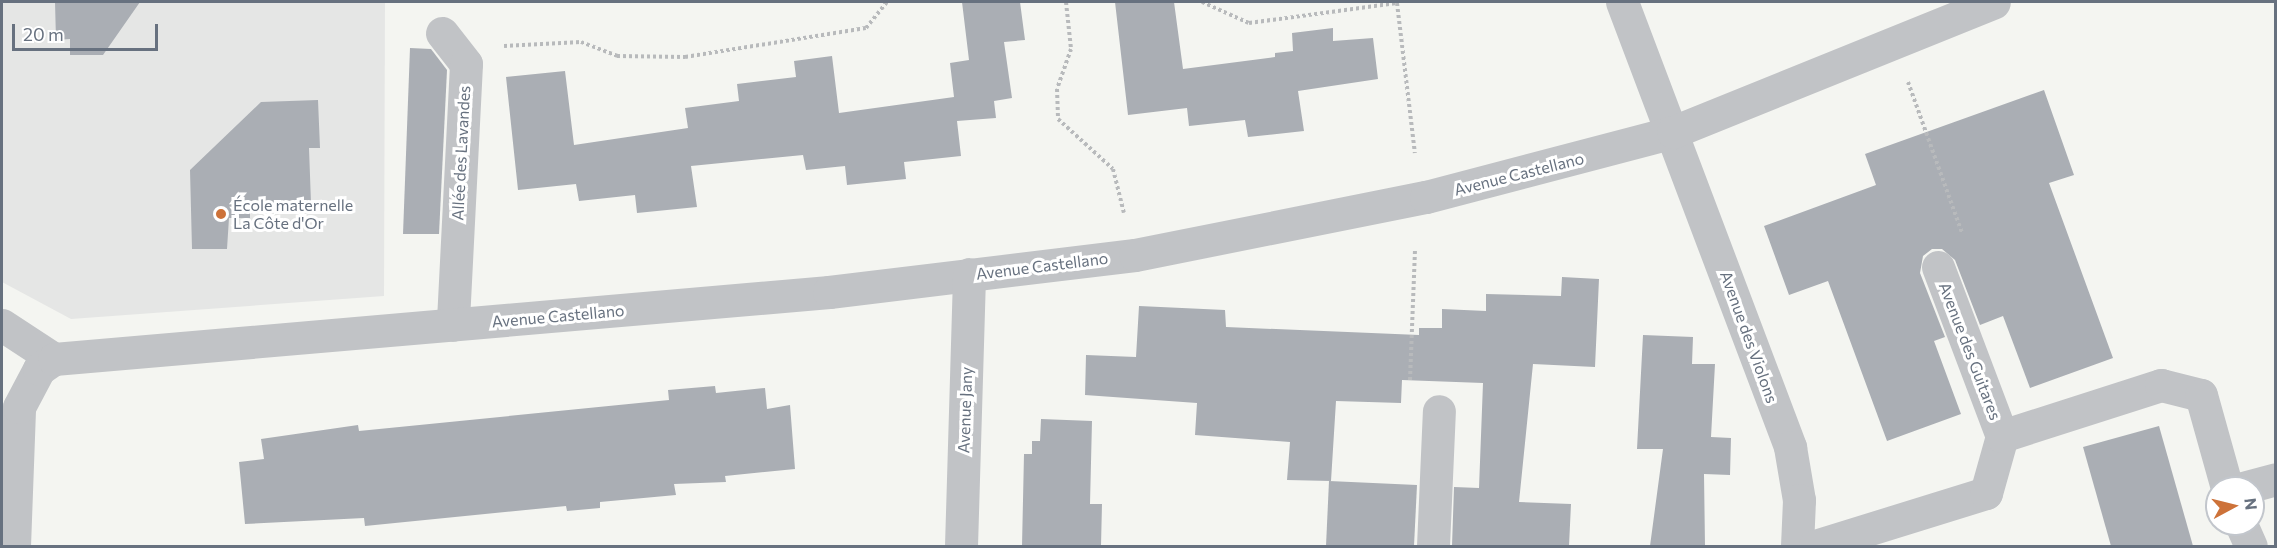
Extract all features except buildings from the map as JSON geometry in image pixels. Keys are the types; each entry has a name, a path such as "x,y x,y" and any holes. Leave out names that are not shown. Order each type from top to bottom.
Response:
{"street":[{"name":"Avenue des Violons","path":"1622,2 1790,447 1799,500 1797,546"},
{"name":"Avenue Castellano","path":"54,359 453,325 969,274 1134,255 1426,197 1673,132 1894,45 1994,2"},
{"path":"442,33 466,64"},
{"name":"Allée des Lavandes","path":"453,325 466,64"},
{"name":"Avenue des Guitares","path":"1815,546 1986,493 2002,436 1938,267"},
{"name":"Avenue Jany","path":"961,546 969,274"},
{"path":"2,325 54,359 39,369 20,407 14,546"},
{"name":"Avenue des Guitares","path":"2002,436 2161,384 2201,395 2224,476"},
{"path":"1433,546 1439,411"}],"path":[{"name":"Allée des Lavandes","path":"466,64 493,47 582,42 617,56 686,57 866,28 887,2"},
{"path":"1066,2 1071,49 1057,89 1058,119 1113,170 1134,255"},
{"path":"1203,2 1249,23 1397,3 1415,153"},
{"path":"1894,45 1962,232 1938,267"},
{"path":"1415,249 1408,378 1439,411"}],"shaded area":[{"path":"2,2 385,2 384,296 71,319 2,282"}],"place":[{"name":"École maternelle La Côte d'Or","path":"221,214"}]}
